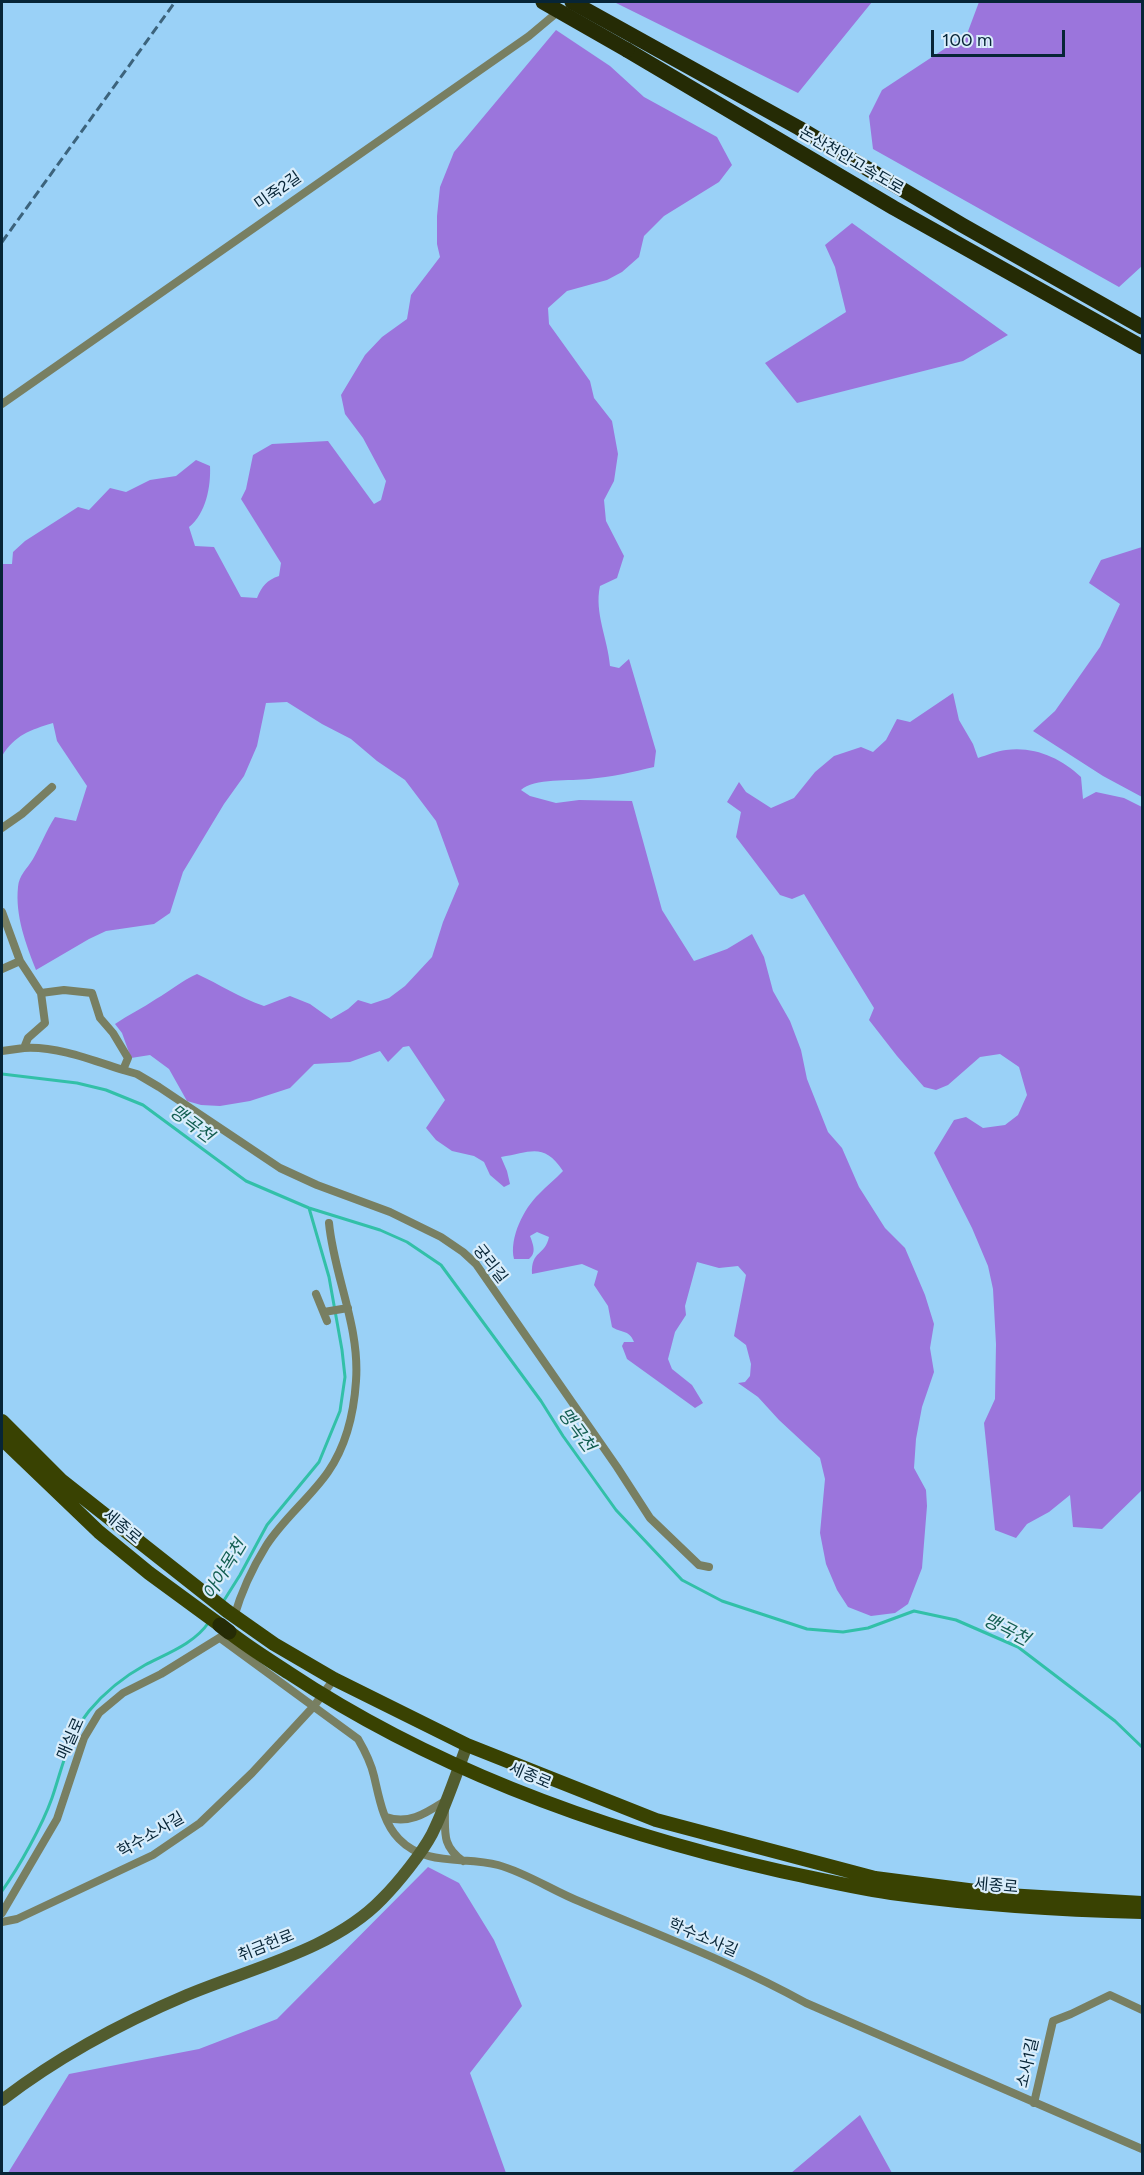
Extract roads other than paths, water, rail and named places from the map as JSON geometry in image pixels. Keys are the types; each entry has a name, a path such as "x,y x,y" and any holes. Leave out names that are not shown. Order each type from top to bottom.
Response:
{"highway":[{"name":"논산천안고속도로","path":"543,2 799,128 962,225 1143,327"},
{"name":"논산천안고속도로","path":"572,2 630,44 894,208 1143,348"}],"main road":[{"name":"세종로","path":"2,1421 61,1480 210,1599 226,1624 318,1701 459,1766 550,1804 620,1828 720,1857 833,1882 898,1894 1004,1906 1143,1912"},
{"name":"세종로","path":"2,1439 99,1532 204,1614 274,1644 334,1679 467,1745 656,1820 875,1878 1007,1895 1143,1903"},
{"name":"취금헌로","path":"2,2100 69,2054 132,2020 334,1935 358,1919 382,1899 421,1854 433,1833 467,1745"}],"street":[{"name":"미죽2길","path":"2,404 529,36 572,2"},
{"path":"2,828 22,814 52,787"},
{"path":"2,912 20,962 41,993 45,1023 28,1038 24,1048"},
{"path":"2,969 20,962"},
{"path":"41,993 64,990 92,993 100,1018 113,1033 128,1058 123,1070"},
{"name":"궁리길","path":"2,1051 37,1047 74,1054 137,1074 280,1168 317,1185 390,1212 441,1237 463,1252 476,1264 650,1518 699,1565 709,1567"},
{"path":"226,1624 266,1546 329,1471 342,1444 352,1412 356,1378 348,1308 331,1246 329,1223"},
{"path":"316,1294 326,1316 348,1308"},
{"name":"매실로","path":"2,1913 57,1819 84,1738 99,1713 123,1693 161,1674 226,1624"},
{"name":"학수소사길","path":"2,1922 17,1919 172,1844 209,1815 252,1773 318,1701 334,1679"},
{"name":"학수소사길","path":"318,1701 358,1739 367,1754 386,1817 398,1838 421,1854 440,1860 478,1860 505,1867 576,1901 760,1978 806,2003 1143,2149"},
{"path":"386,1817 393,1820 405,1820 420,1816 445,1801"},
{"path":"445,1801 447,1842 452,1853 464,1861"},
{"name":"소사1길","path":"1034,2103 1053,2021 1110,1995 1143,2010"}],"waterway":[{"name":"맹곡천","path":"2,1074 77,1083 106,1090 143,1105 246,1181 309,1208 380,1230 407,1242 441,1265 541,1401 616,1510 682,1580 722,1601 807,1629 843,1632 868,1628 914,1611 956,1620 1018,1647 1115,1721 1142,1747"},
{"name":"아야목천","path":"223,1602 267,1525 319,1462 340,1411 345,1377 342,1350 329,1277 309,1208"},
{"name":"아야목천","path":"2,1891 23,1858 42,1821 75,1732 89,1711 122,1680 188,1642 209,1622"}],"railway":[{"path":"2,242 175,2"}]}
